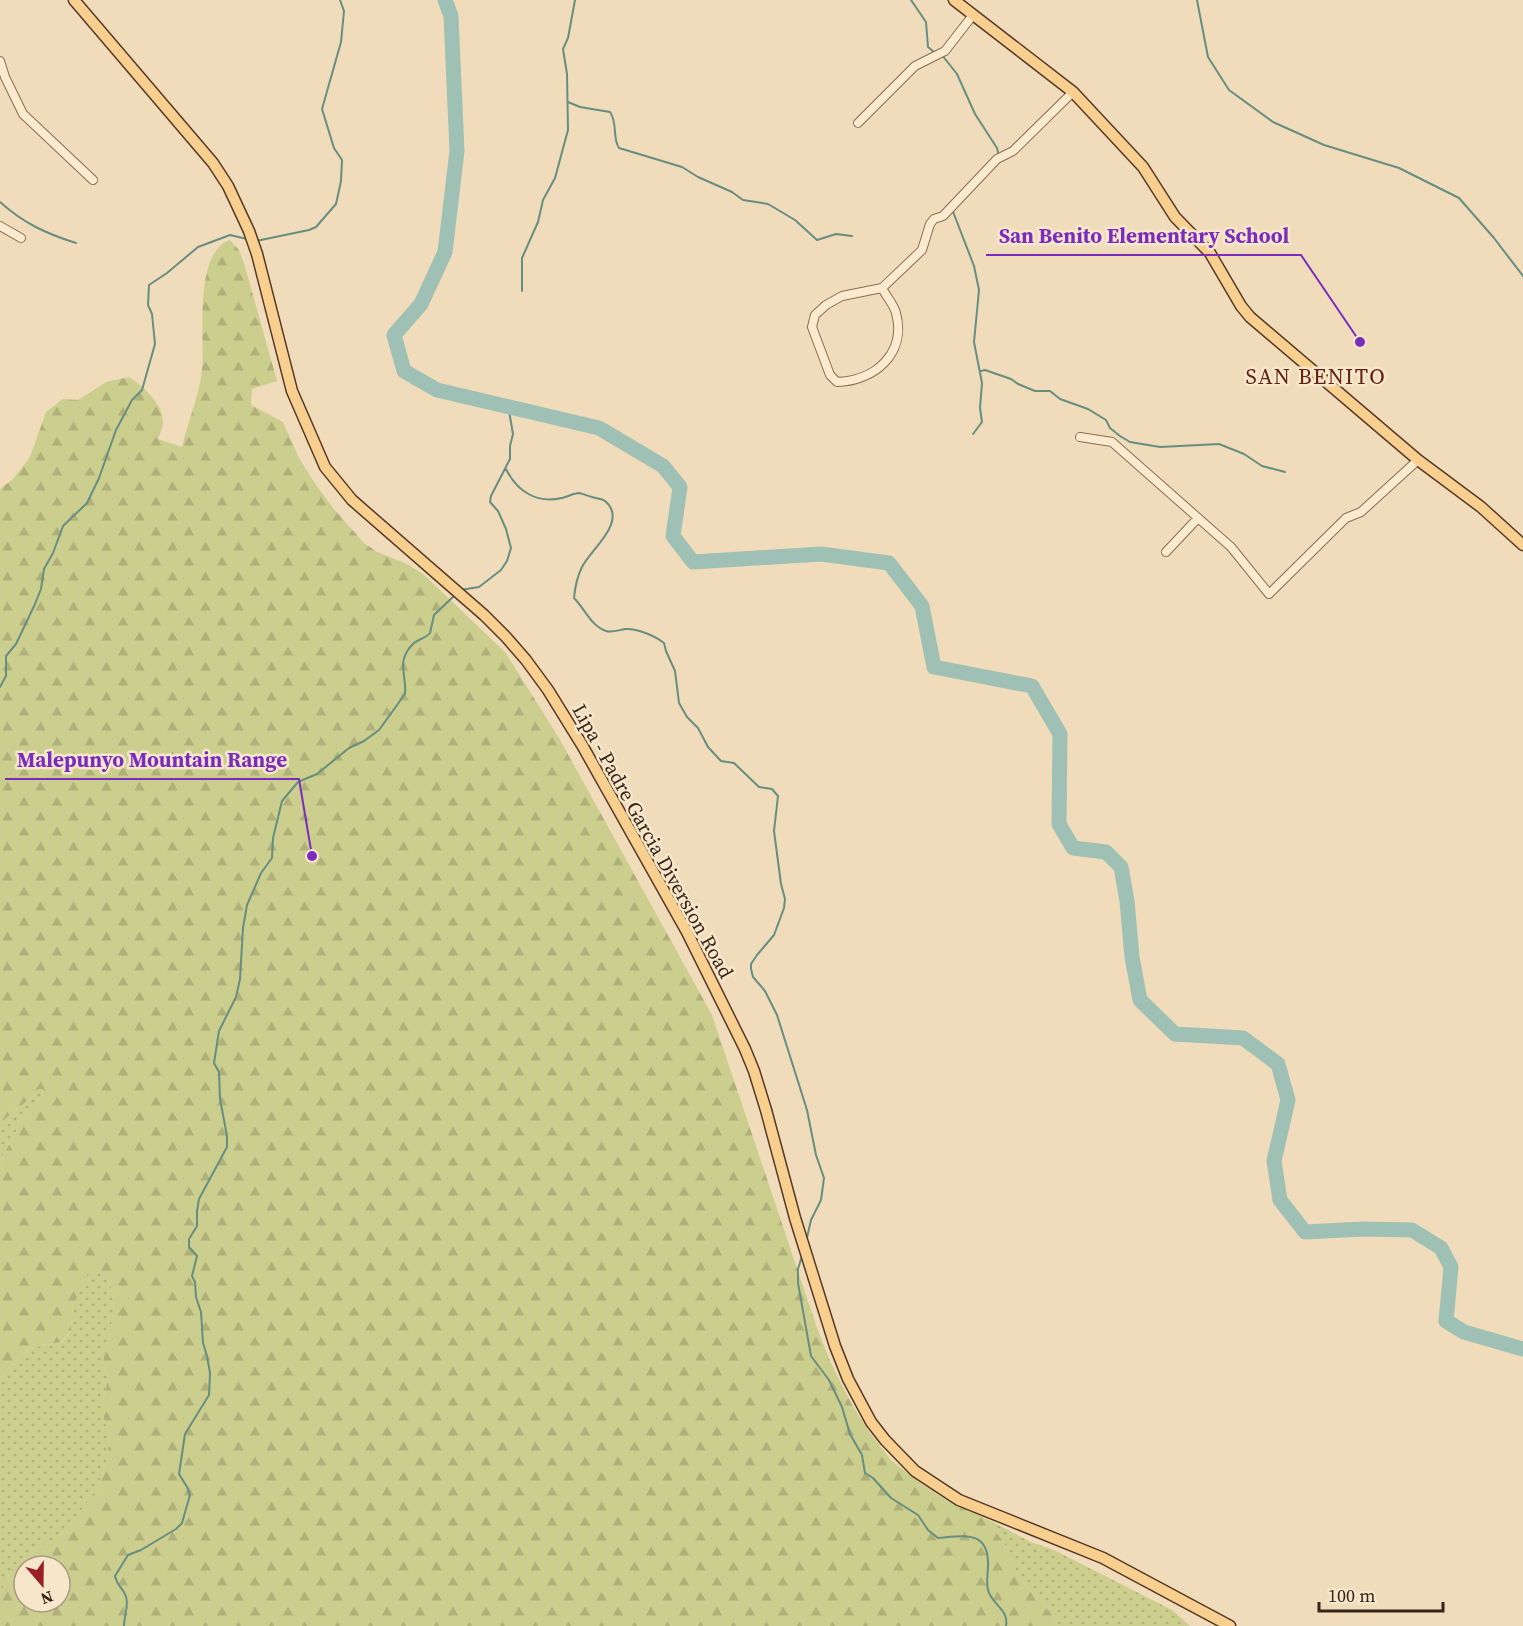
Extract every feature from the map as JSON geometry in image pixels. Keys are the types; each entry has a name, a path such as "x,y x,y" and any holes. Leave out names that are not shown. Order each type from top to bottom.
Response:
{"main road":[{"name":"Lipa - Padre Garcia Diversion Road","path":"74,0 213,163 228,186 239,207 257,254 292,391 325,467 352,500 484,615 526,660 565,717 678,916 741,1041 766,1110 792,1207 835,1346 861,1405 885,1440 915,1471 959,1500 1104,1558 1230,1626"},
{"path":"954,0 1073,92 1143,167 1175,217 1210,253 1241,306 1250,317 1418,460 1480,507 1523,545"}],"street":[{"path":"858,123 915,66 945,51 974,15"},
{"path":"0,61 22,114 93,180"},
{"path":"882,288 896,313 897,337 887,362 866,377 837,382 830,375 812,327 815,315 825,305 842,296 882,288 922,250 930,224 934,219 943,216 997,159 1013,151 1073,92"},
{"path":"0,226 21,238"},
{"path":"1080,436 1112,442 1231,547 1269,594 1346,518 1360,512 1418,460"},
{"path":"1166,552 1198,518"}],"green space":[{"path":"230,240 239,250 244,263 277,381 252,389 251,405 283,422 299,458 314,482 364,543 377,552 405,563 422,573 505,652 559,738 712,1015 816,1325 830,1361 867,1429 891,1460 919,1482 954,1505 983,1517 1009,1551 1014,1568 1027,1588 1055,1617 1058,1626 0,1626 0,1594 12,1568 12,1614 72,1614 72,1554 30,1554 41,1546 55,1541 99,1485 110,1438 103,1416 103,1399 108,1378 103,1362 114,1306 110,1281 100,1273 88,1273 73,1305 71,1331 61,1342 30,1348 6,1370 0,1379 0,1166 3,1155 15,1135 20,1116 33,1107 44,1091 39,1089 0,1123 0,489 13,479 30,457 46,412 63,399 78,400 106,382 129,377 140,385 160,408 163,421 158,439 182,447 202,370 203,298 210,261 218,248"},
{"path":"39,1089 44,1091 33,1107 20,1116 15,1135 3,1155 0,1166 0,1123"},
{"path":"88,1272 100,1273 110,1281 114,1306 103,1362 108,1378 103,1399 103,1416 110,1438 106,1462 99,1485 55,1541 41,1546 30,1554 12,1554 12,1568 0,1594 0,1379 6,1370 30,1348 62,1342 71,1331 73,1305"},
{"path":"983,1517 1172,1610 1190,1626 1058,1626 1055,1617 1027,1588 1014,1568 1009,1551"}],"waterway":[{"path":"256,241 316,227 336,204 341,181 342,160 334,148 322,109 341,42 344,11 340,0"},
{"path":"445,0 451,16 457,151 445,252 421,304 394,335 404,371 437,390 599,428 663,466 680,487 673,536 693,562 821,554 889,563 922,606 934,667 1032,686 1060,734 1059,824 1073,848 1106,852 1121,867 1127,901 1132,957 1140,1000 1175,1034 1243,1038 1278,1064 1288,1100 1274,1161 1280,1200 1305,1232 1363,1229 1412,1230 1441,1248 1451,1267 1446,1321 1464,1332 1523,1349"},
{"path":"522,291 522,258 538,222 543,200 555,178 568,130 567,74 563,49 568,38 575,0"},
{"path":"911,0 926,22 928,47 934,52"},
{"path":"1197,0 1208,57 1229,90 1273,122 1324,145 1399,168 1459,198 1523,276"},
{"path":"942,55 957,74 975,114 997,148 999,156"},
{"path":"568,102 580,107 610,112 619,148 682,167 732,192 743,200 768,204 795,220 817,240 836,234 852,236"},
{"path":"0,202 36,227 76,243"},
{"path":"952,209 974,266 979,290 974,342 982,383 980,408 982,422 973,434"},
{"path":"0,687 6,676 6,656 16,644 35,604 41,589 44,569 63,526 87,503 99,478 116,430 132,400 142,390 155,344 152,314 148,305 149,285 198,247 230,235 247,239"},
{"path":"981,371 985,370 1011,379 1035,391 1050,391 1060,399 1088,409 1106,420 1110,428 1130,442 1160,447 1219,444 1244,454 1262,466 1285,472"},
{"path":"460,590 479,587 501,570 511,548 498,511 490,502 510,459 513,434 508,405"},
{"path":"506,469 516,484 528,494 536,497 553,499 579,493 605,501 613,517 606,535 582,567 576,582 574,598 601,629 611,632 625,629 635,630 651,635 664,643 675,671 679,703 687,717 698,728 708,747 721,761 734,763 759,787 772,789 778,796 774,831 785,899 784,908 774,935 757,955 751,964 751,969 753,977 765,991 777,1015 807,1110 816,1155 824,1178 821,1200 811,1220 806,1242"},
{"path":"124,1626 127,1600 115,1576 128,1555 141,1550 182,1523 190,1495 179,1474 185,1434 209,1395 210,1373 203,1343 201,1312 192,1276 197,1256 189,1247 189,1239 197,1226 199,1199 227,1147 220,1099 219,1072 214,1063 219,1031 236,997 240,979 243,928 247,905 261,873 272,858 273,838 282,801 298,782 317,774 349,748 379,730 405,694 403,662 408,650 414,643 430,633 434,615 456,594"},
{"path":"802,1256 798,1269 798,1283 811,1356 829,1380 842,1407 850,1434 862,1455 865,1473 873,1478 891,1498 918,1515 928,1530 938,1538 966,1536 980,1541 987,1554 988,1590 1003,1611 1006,1626"}],"place":[{"name":"San Benito Elementary School","path":"1360,342"},
{"name":"Malepunyo Mountain Range","path":"312,856"}],"district":[{"name":"SAN BENITO","path":"1316,376"}]}
